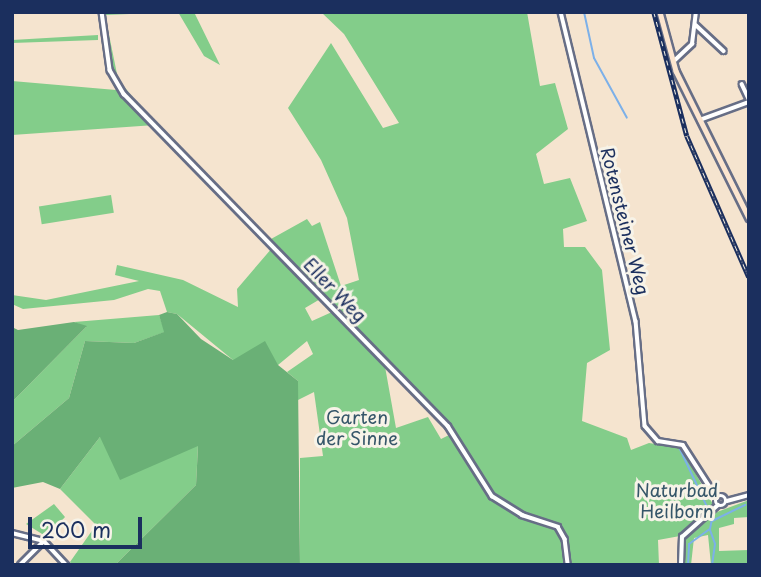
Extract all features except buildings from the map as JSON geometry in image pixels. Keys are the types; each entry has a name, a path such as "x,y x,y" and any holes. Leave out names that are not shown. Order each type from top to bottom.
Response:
{"main road":[{"path":"660,12 672,62 749,218"}],"street":[{"name":"Eller Weg","path":"102,12 110,71 124,94 448,426 492,496 522,515 558,527 565,539 568,565"},
{"name":"Rotensteiner Weg","path":"561,12 636,321 644,415 651,437 683,445 717,498"},
{"path":"672,62 689,49 696,25 696,12"},
{"path":"696,25 724,51"},
{"path":"700,120 749,100 742,84"},
{"path":"718,505 717,498 723,495 727,501"},
{"path":"681,565 682,537 718,505 749,495"},
{"path":"12,533 44,541 66,565"},
{"path":"20,565 44,541"}],"green space":[{"path":"105,12 178,12 105,15"},
{"path":"178,12 194,12 220,65 204,56"},
{"path":"321,12 527,12 540,86 555,83 568,129 536,154 544,184 570,178 587,221 563,229 564,247 585,247 602,270 610,350 587,363 582,421 627,438 631,450 649,443 681,448 714,506 680,536 658,540 659,565 300,565 300,458 323,456 314,392 298,400 298,381 287,372 313,354 307,341 278,365 233,360 177,314 167,312 160,291 148,289 114,300 23,309 12,304 12,295 46,300 139,281 115,275 117,265 183,280 238,307 237,289 272,248 271,239 307,219 312,226 320,222 341,286 359,280 347,218 321,160 288,108 331,43 383,128 399,123 344,34","holes":["322,298 332,312 312,321 305,308","384,361 453,433 441,439 428,417 396,428"]},
{"path":"105,16 118,79 155,125 12,135 12,81 116,90 107,73"},
{"path":"98,35 98,40 12,43 12,40"},
{"path":"111,195 114,213 42,224 39,206"},
{"path":"167,312 177,314 201,339 233,360 265,341 278,365 298,381 300,565 115,565 196,485 198,446 120,480 100,437 60,489 43,482 12,488 12,446 69,398 85,341 134,343 164,332 159,315"},
{"path":"159,315 165,332 134,343 85,341 69,398 12,446 12,402 86,327 74,322"},
{"path":"74,322 87,326 12,402 12,327 18,330"},
{"path":"100,437 198,445 196,485 115,565 72,565 70,562 96,525 60,489"},
{"path":"749,500 749,517 734,518 734,524 719,528 719,551 749,550 749,565 711,565 708,535 694,538 691,565 684,565 686,537 717,512"},
{"path":"54,504 65,517 47,537 26,524"}],"waterway":[{"path":"584,12 594,58 627,118"},
{"path":"679,447 708,509"},
{"path":"712,521 745,505"},
{"path":"688,565 689,544 710,529 712,519"},
{"path":"710,530 715,544 712,565"}],"railway":[{"path":"654,12 687,136 749,277"}],"park label":[{"name":"Garten der Sinne","path":"357,428"},
{"name":"Naturbad Heilborn","path":"677,501"}]}
